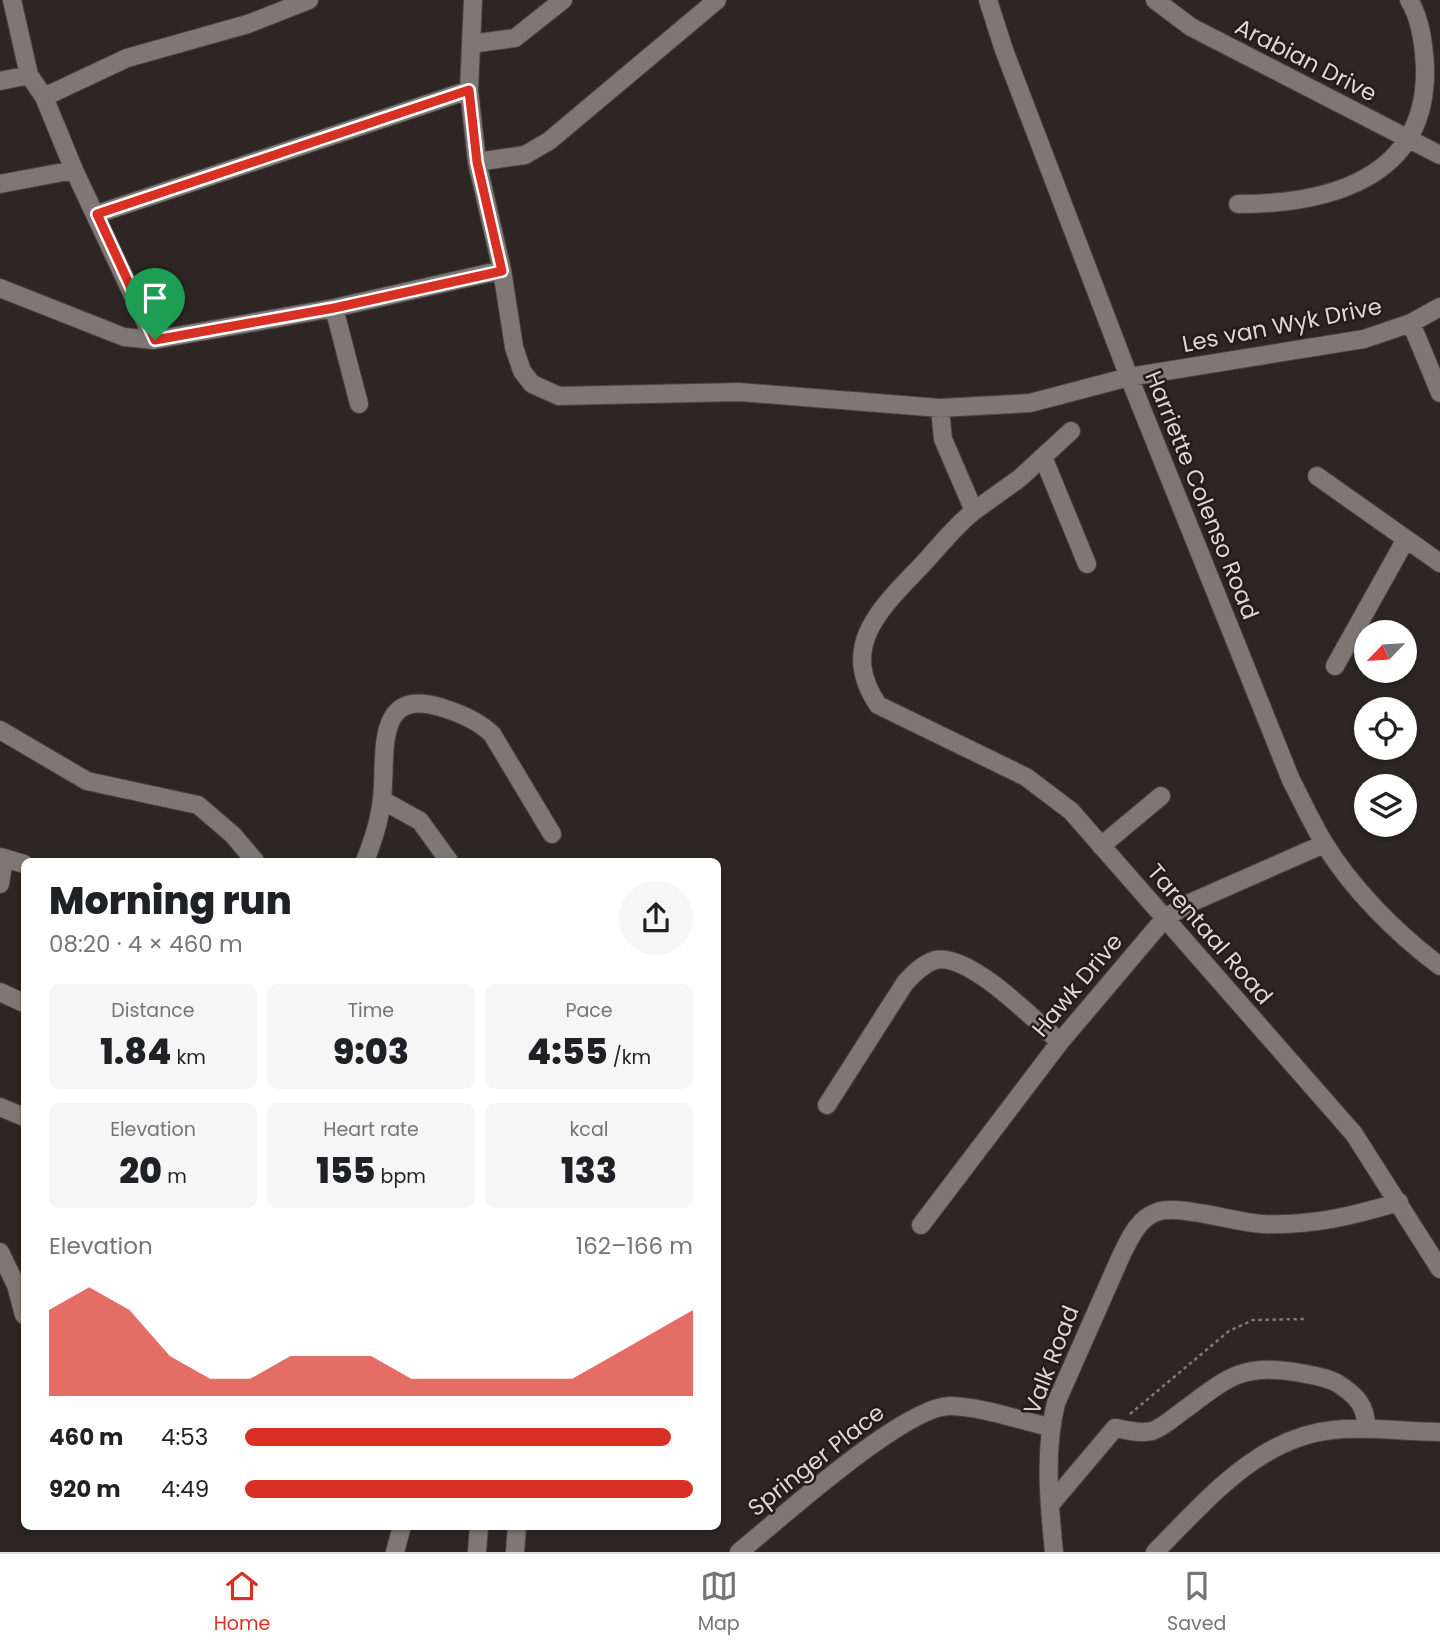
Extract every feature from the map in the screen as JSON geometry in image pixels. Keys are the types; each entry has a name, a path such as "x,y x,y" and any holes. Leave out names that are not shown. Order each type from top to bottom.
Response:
{"street":[{"path":"12,0 29,75 44,97 74,170 155,340"},
{"path":"44,97 127,58 248,24 309,0"},
{"name":"Les van Wyk Drive","path":"473,0 469,90 477,162 502,271 514,347 522,371 532,384 542,391 559,396 739,392 940,408 1030,402 1129,377 1364,339 1411,323 1440,307"},
{"path":"471,44 514,38 564,0"},
{"path":"477,162 525,155 549,141 717,0"},
{"name":"Harriette Colenso Road","path":"988,0 1004,50 1129,377 1291,780 1324,844 1385,917 1440,966"},
{"name":"Arabian Drive","path":"1155,0 1191,27 1440,155"},
{"path":"1238,204 1271,204 1315,198 1349,188 1379,171 1407,139 1419,115 1425,81 1424,45 1409,0"},
{"path":"0,81 29,75"},
{"path":"97,214 469,90"},
{"path":"0,184 74,170"},
{"path":"0,288 124,337 155,340 334,308 502,271"},
{"path":"334,308 359,404"},
{"path":"1411,323 1438,383"},
{"path":"940,408 943,439 974,512 1071,431"},
{"path":"1043,457 1087,564"},
{"path":"1317,476 1440,563"},
{"name":"Tarentaal Road","path":"974,512 883,606 869,627 861,651 862,674 866,687 878,705 1026,777 1071,811 1354,1134 1439,1267"},
{"path":"1335,666 1406,539"},
{"path":"366,858 373,843 382,800 387,726 401,707 425,703 469,718 492,734 552,834"},
{"path":"0,730 87,781 198,805 233,835 252,858"},
{"path":"1101,846 1161,796"},
{"path":"382,800 421,821 447,858"},
{"name":"Hawk Drive","path":"921,1225 1060,1042 1165,919 1190,904 1324,844"},
{"path":"0,884 2,857 21,863"},
{"path":"827,1105 905,983 918,969 937,960 956,961 977,972 1060,1042"},
{"path":"0,992 21,1002"},
{"path":"0,1107 21,1113"},
{"name":"Valk Road","path":"1054,1552 1049,1505 1050,1427 1069,1367 1127,1245 1146,1217 1163,1210 1260,1224 1303,1224 1355,1216 1399,1202"},
{"path":"0,1252 16,1285 21,1304"},
{"path":"1049,1505 1115,1428 1152,1431 1223,1381 1249,1370 1273,1369 1328,1378 1350,1391 1367,1413 1366,1429"},
{"name":"Springer Place","path":"738,1552 883,1435 918,1413 950,1406 1050,1427"},
{"path":"1155,1552 1250,1462 1300,1437 1330,1430 1440,1432"},
{"path":"395,1552 401,1530"},
{"path":"477,1552 479,1530"},
{"path":"515,1552 517,1530"}],"path":[{"path":"1115,1428 1176,1373 1229,1331 1253,1320 1306,1319"}],"route":[{"path":"469,90 477,162 502,271 334,308 155,340 97,214 469,90"}]}
